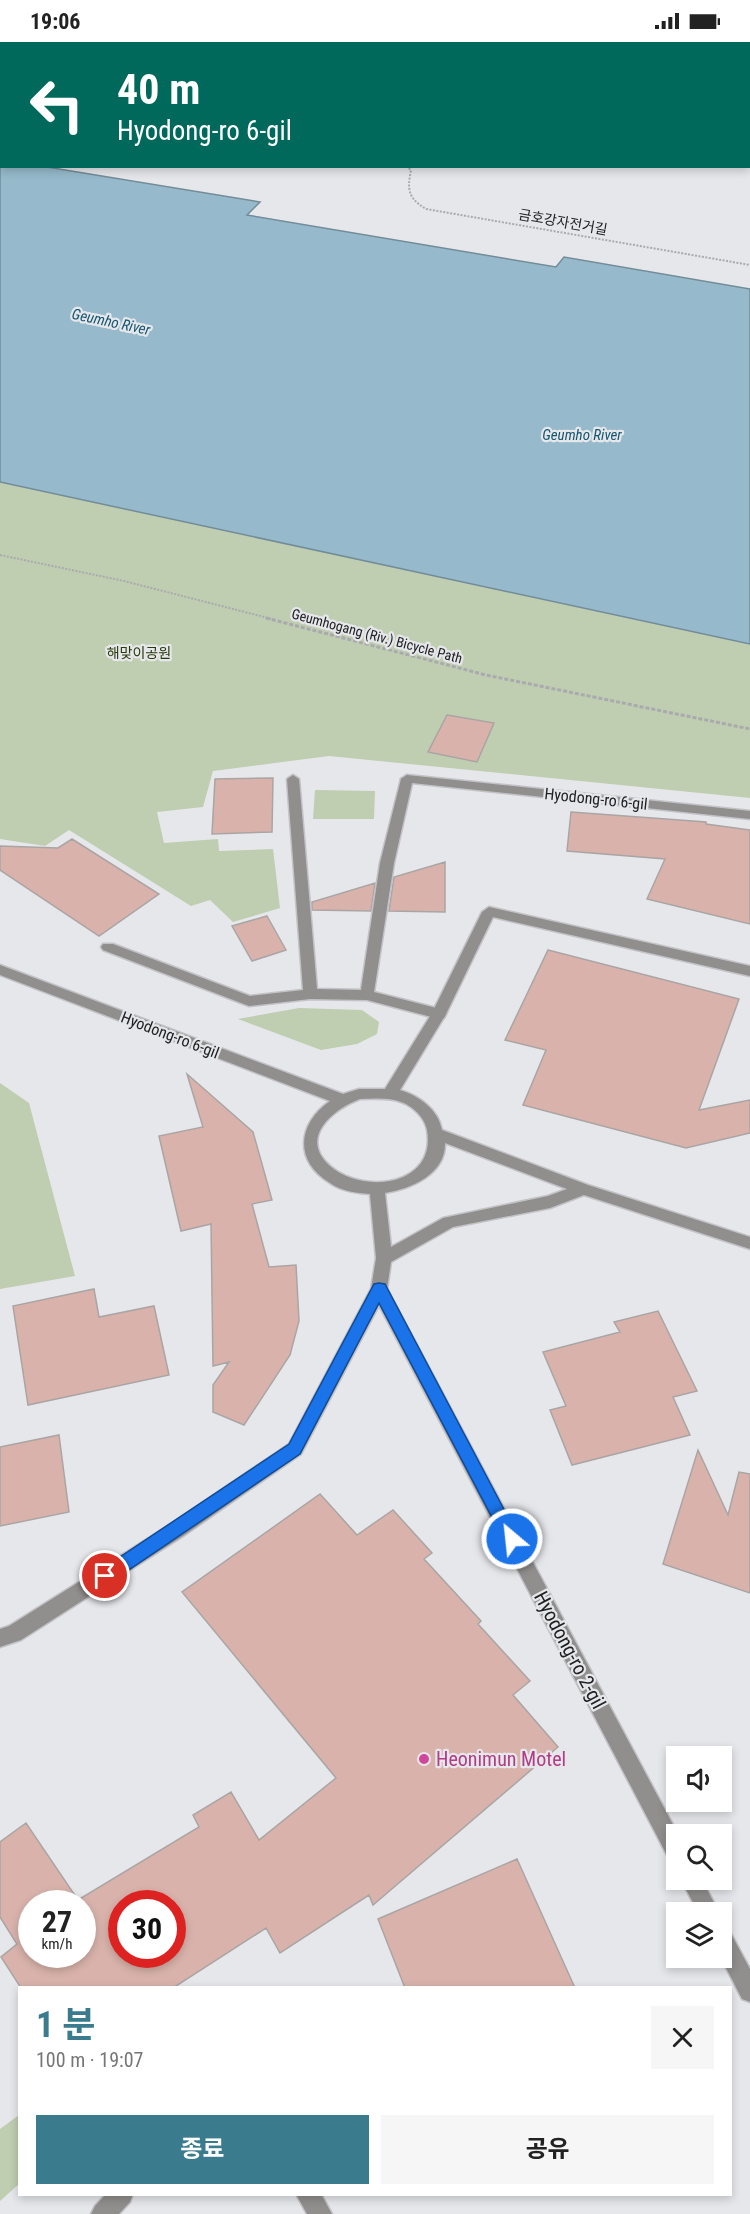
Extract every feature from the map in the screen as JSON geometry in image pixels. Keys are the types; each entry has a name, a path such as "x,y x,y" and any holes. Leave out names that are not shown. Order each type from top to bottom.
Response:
{"street":[{"path":"293,779 310,994"},
{"name":"Hyodong-ro 6-gil","path":"367,995 387,863 407,779 750,816"},
{"path":"389,1095 438,1014 489,912 750,970"},
{"path":"108,948 249,1001 310,994 367,995 438,1014"},
{"name":"Hyodong-ro 6-gil","path":"0,970 341,1100"},
{"path":"359,1094 389,1095 401,1096 419,1106 432,1118 438,1134 437,1150 430,1165 416,1178 398,1186 377,1189 356,1187 337,1180 322,1169 313,1154 310,1139 315,1123 325,1110 341,1100 359,1094"},
{"path":"438,1134 583,1189 750,1244"},
{"path":"0,1638 14,1634 139,1554 295,1449 379,1289 384,1258 377,1189"},
{"path":"384,1258 449,1222 550,1202 583,1189"},
{"name":"Hyodong-ro 2-gil","path":"379,1289 666,1833"},
{"path":"732,1956 750,1991"},
{"path":"103,2214 120,2196"},
{"path":"308,2196 320,2214"}],"path":[{"name":"금호강자전거길","path":"408,168 411,170 407,192 412,201 426,209 750,265"},
{"name":"Geumhogang (Riv.) Bicycle Path","path":"0,555 124,581 486,675 750,729"}],"green space":[{"name":"해맞이공원","path":"0,482 750,644 750,798 329,756 213,771 203,807 157,812 164,843 218,839 219,851 273,849 280,908 233,922 210,900 191,906 69,830 45,846 0,839"},
{"path":"315,790 375,791 374,819 313,819"},
{"path":"299,1008 362,1010 379,1022 377,1034 357,1044 321,1050 238,1019"},
{"path":"0,1083 29,1103 75,1276 0,1289"},
{"path":"18,2116 18,2185 0,2201 0,2129"}],"water":[{"name":"Geumho River","path":"0,168 53,168 260,202 247,215 556,267 564,257 750,289 750,644 0,482"}],"building":[{"path":"447,715 494,723 477,762 428,752"},
{"path":"273,778 272,832 212,834 215,779"},
{"path":"571,812 706,822 706,824 750,830 750,924 647,899 665,859 567,851"},
{"path":"72,839 159,894 99,936 0,870 0,846 58,848"},
{"path":"445,862 445,912 389,911 394,877"},
{"path":"375,883 371,911 312,910 312,902"},
{"path":"267,916 286,950 252,961 232,926"},
{"path":"548,950 739,999 699,1110 750,1100 750,1133 686,1148 523,1105 546,1050 505,1040"},
{"path":"187,1074 253,1132 272,1200 252,1204 269,1267 296,1265 299,1321 290,1355 244,1425 213,1412 213,1385 229,1362 213,1366 211,1224 181,1231 159,1136 203,1127"},
{"path":"94,1289 99,1317 154,1306 169,1375 28,1405 13,1306"},
{"path":"658,1311 697,1391 673,1397 690,1435 572,1465 550,1410 566,1406 543,1352 620,1332 614,1322"},
{"path":"59,1435 69,1512 0,1526 0,1447"},
{"path":"698,1450 728,1515 739,1472 750,1474 750,1593 663,1564"},
{"path":"320,1494 357,1535 393,1510 432,1553 424,1559 481,1621 478,1624 530,1681 513,1695 558,1747 373,1905 369,1895 280,1953 266,1928 176,1986 20,1986 1,1957 17,1944 0,1917 0,1842 26,1823 71,1890 18,1890 18,1968 96,1968 95,1890 199,1827 193,1815 231,1792 259,1840 336,1778 182,1592"},
{"path":"517,1859 574,1986 404,1986 378,1919"}],"place":[{"name":"Heonimun Motel","path":"424,1759"}],"route":[{"path":"105,1576 295,1449 379,1289 512,1539"}]}
